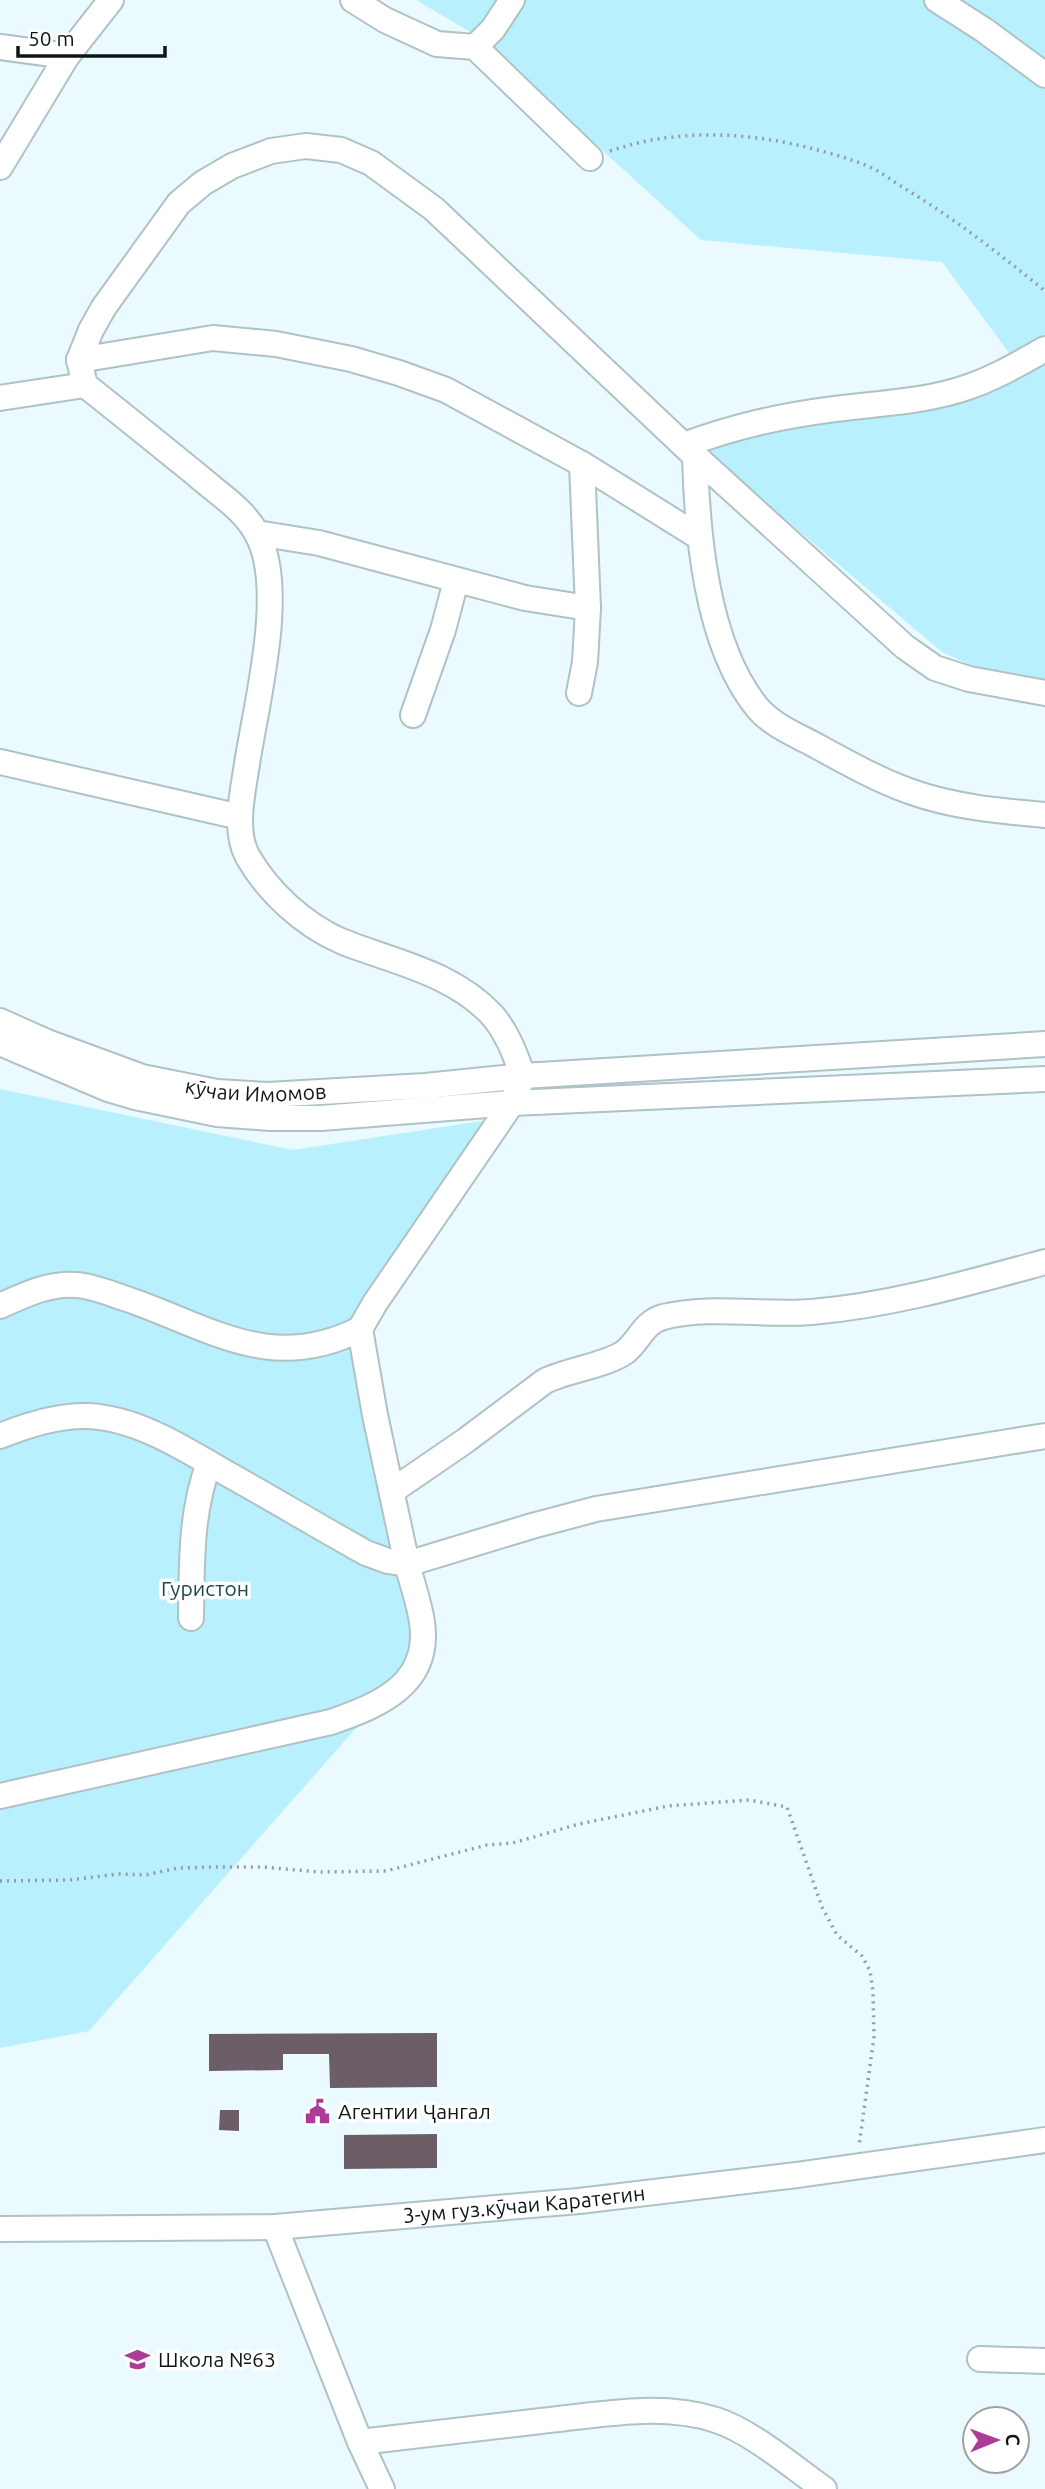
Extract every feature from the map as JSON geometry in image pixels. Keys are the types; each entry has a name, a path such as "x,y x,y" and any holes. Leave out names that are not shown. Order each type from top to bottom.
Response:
{"street":[{"path":"0,167 67,56 111,0"},
{"path":"353,0 386,20 437,44 475,47 590,158"},
{"path":"475,47 493,29 512,0"},
{"path":"937,0 984,30 1045,75"},
{"path":"0,47 67,56"},
{"path":"0,1306 40,1289 75,1284 113,1294 216,1334 257,1346 292,1349 343,1338 360,1329 512,1103 523,1076 511,1044 493,1016 470,995 442,978 338,940 292,910 266,884 246,854 240,817 265,657 269,596 267,561 257,533 236,508 85,386 79,360 104,307 179,203 203,183 232,166 271,150 306,146 341,150 371,163 434,209 689,451 905,647 935,668 969,679 1045,692"},
{"path":"79,360 213,338 276,344 351,359 446,390 582,464 699,537"},
{"path":"689,451 732,428 769,418 905,401 968,387 1012,368 1045,349"},
{"path":"0,398 85,386"},
{"path":"689,451 709,595 734,666 745,690 758,708 777,724 862,770 909,791 955,804 1045,816"},
{"path":"579,693 585,662 588,608 582,464"},
{"path":"257,533 319,543 525,598 588,608"},
{"path":"413,715 443,630 456,581"},
{"path":"0,762 240,817"},
{"name":"кӯчаи Имомов","path":"0,1021 116,1068 167,1083 217,1093 268,1095 316,1094 523,1076 1045,1044"},
{"name":"кӯчаи Имомов","path":"0,1043 126,1094 163,1104 243,1117 321,1118 512,1103 1045,1079"},
{"path":"392,1491 545,1381 626,1351 645,1326 659,1318 706,1313 810,1312 883,1303 1045,1262"},
{"path":"0,1796 331,1722 370,1709 393,1694 412,1675 422,1649 422,1622 407,1564 360,1329"},
{"path":"0,1436 43,1422 88,1416 124,1423 167,1440 366,1553 388,1562 407,1564 596,1510 1045,1436"},
{"path":"191,1618 194,1518 209,1463"},
{"name":"3-ум гуз.кӯчаи Каратегин","path":"0,2229 275,2227 579,2201 797,2175 1045,2140"},
{"path":"275,2227 360,2442 382,2489"},
{"path":"980,2359 1045,2361"},
{"path":"360,2442 595,2415 641,2411 684,2413 718,2420 751,2437 824,2489"}],"path":[{"path":"590,158 676,136 736,134 794,143 829,153 876,170 942,211 1045,291"},
{"path":"0,1881 69,1880 120,1874 145,1875 178,1868 214,1867 263,1867 319,1872 386,1871 487,1845 513,1843 579,1824 668,1806 749,1800 787,1807 822,1907 837,1935 862,1956 870,1971 874,2037 859,2144"}],"green space":[{"path":"416,0 1045,0 1045,700 942,652 702,449 1018,365 942,262 701,240 474,34"},
{"name":"Гуристон","path":"0,1089 293,1150 495,1119 363,1340 424,1651 89,2031 0,2048"}],"building":[{"path":"437,2033 437,2087 330,2088 329,2054 283,2054 283,2070 209,2071 209,2034"},
{"path":"220,2110 239,2110 239,2131 219,2130"},
{"path":"437,2134 437,2168 344,2169 344,2135"}],"place":[{"name":"Агентии Ҷангал","path":"318,2112"},
{"name":"Школа №63","path":"138,2360"}]}
